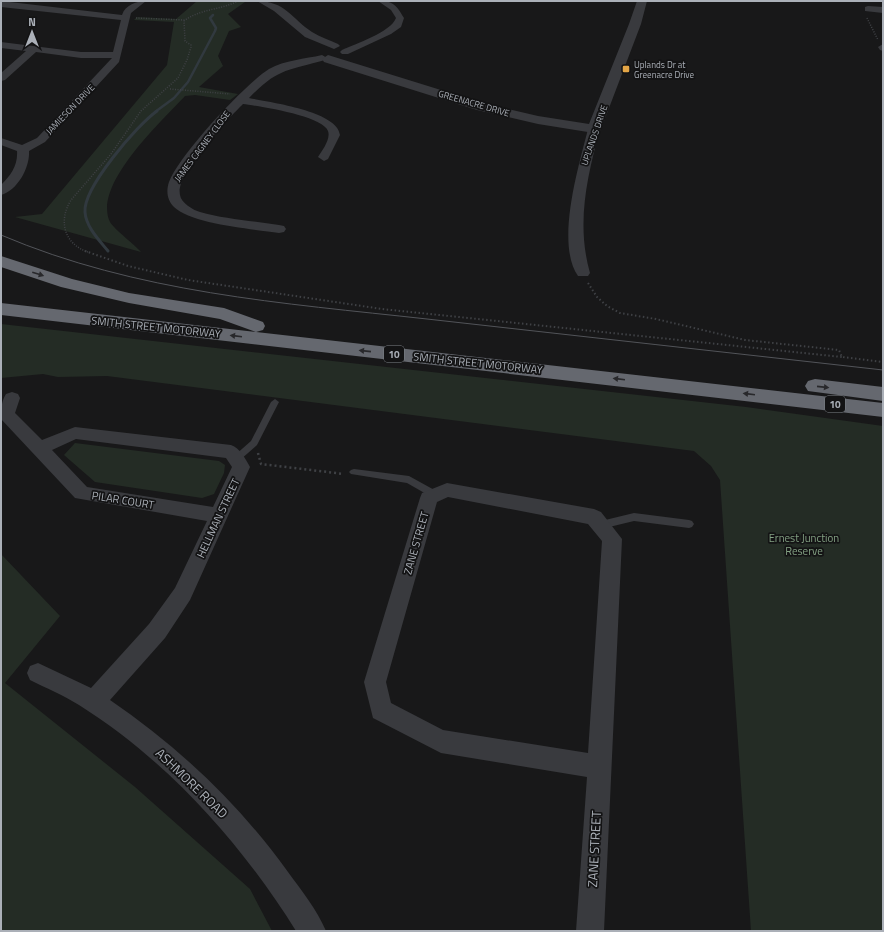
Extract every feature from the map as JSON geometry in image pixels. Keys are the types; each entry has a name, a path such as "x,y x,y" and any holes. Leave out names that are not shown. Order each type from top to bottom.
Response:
{"highway":[{"path":"1,261 67,283 129,298 224,314 256,326"},
{"name":"SMITH STREET MOTORWAY","path":"1,295 256,326 883,394"},
{"name":"SMITH STREET MOTORWAY","path":"1,309 883,410"}],"street":[{"path":"126,17 128,12 142,1"},
{"path":"1,4 126,17 136,13 150,1"},
{"name":"GREENACRE DRIVE","path":"262,1 278,9 309,35 339,50 356,67"},
{"path":"320,55 339,50 388,32 400,21 397,12 382,1"},
{"name":"UPLANDS DRIVE","path":"583,273 576,250 578,202 583,165 594,130 635,24 642,1"},
{"path":"868,9 883,10"},
{"name":"JAMIESON DRIVE","path":"23,148 37,142 45,136 112,65 117,55 126,17"},
{"name":"GREENACRE DRIVE","path":"309,35 320,55 482,107 538,120 594,130"},
{"path":"1,45 80,55 117,55"},
{"path":"1,78 34,49"},
{"name":"JAMES CAGNEY CLOSE","path":"279,229 196,215 179,205 172,192 173,186 179,174 222,118 243,98 272,73 320,55"},
{"path":"243,98 312,115 331,124 335,133 324,157"},
{"path":"1,141 23,148 24,158 20,171 1,191"},
{"name":"PILAR COURT","path":"12,398 6,414 82,494 219,516"},
{"path":"38,449 75,432 231,452 236,458"},
{"name":"HELLMAN STREET","path":"94,701 157,632 183,594 241,467 236,458"},
{"name":"ZANE STREET","path":"590,931 598,767 612,539 594,517 447,490 429,498 375,682 381,710 441,740 598,767"},
{"name":"ASHMORE ROAD","path":"38,672 94,701 170,759 233,823 299,909 312,931"}],"lane":[{"path":"236,458 254,443 275,402"},
{"path":"354,472 409,480 435,495"},
{"path":"601,525 634,517 689,524"}],"path":[{"path":"126,17 185,20 195,15 224,8 238,1"},
{"path":"868,9 866,15 883,47"},
{"path":"185,20 185,41 191,45 191,48 188,63 180,77 169,89 142,110 130,124 117,146 68,204 64,218 66,233 71,243 79,248 128,266 188,280 382,310 883,362"},
{"path":"169,89 205,91 243,98"},
{"path":"583,273 597,297 607,306 620,313 656,319 745,340 839,350 842,357"},
{"path":"254,443 261,464 342,474 354,472"}],"green space":[{"path":"197,1 245,2 228,14 241,27 229,31 218,56 223,66 199,87 238,94 230,100 195,95 185,96 146,137 120,172 111,190 107,207 110,222 141,252 15,217 42,214 167,65 174,22 134,20 137,17 176,19"},
{"name":"Ernest Junction Reserve","path":"1,324 746,407 883,426 883,931 751,931 720,480 711,466 694,451 107,376 58,377 43,374 1,378"},
{"path":"75,443 219,461 225,465 224,473 214,494 202,498 95,482 64,455"},
{"path":"1,554 60,616 5,683 135,787 250,889 272,931 1,931"}],"waterway":[{"path":"155,112 174,98 188,82 215,31 216,28 210,18 213,15"},
{"path":"108,251 88,223 85,212 87,201 102,173 113,158 137,129 157,111"}],"tram line":[{"path":"1,235 52,255 105,270 157,283 211,293 264,301 883,370"}],"place":[{"name":"Uplands Dr at Greenacre Drive","path":"626,69"}]}
